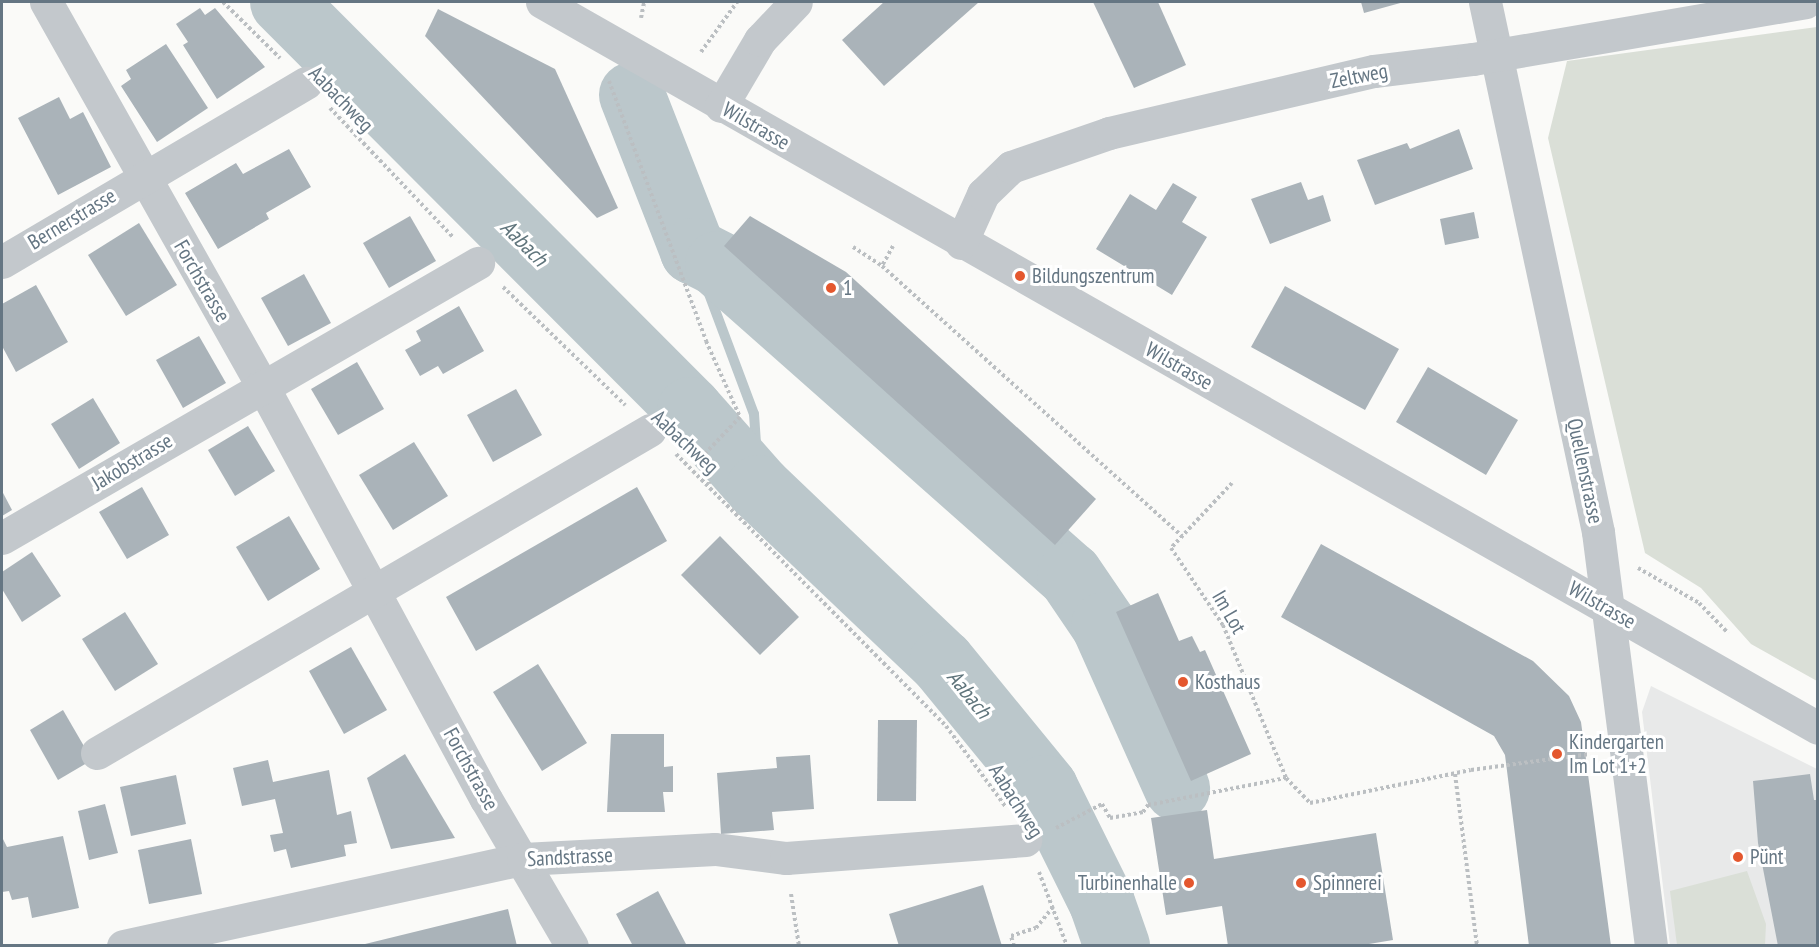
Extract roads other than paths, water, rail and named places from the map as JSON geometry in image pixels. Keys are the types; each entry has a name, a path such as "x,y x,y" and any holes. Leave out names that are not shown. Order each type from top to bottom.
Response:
{"street":[{"name":"Forchstrasse","path":"46,2 262,385 572,945"},
{"name":"Wilstrasse","path":"542,2 961,243 1818,728"},
{"path":"721,106 760,40 796,2"},
{"name":"Quellenstrasse","path":"1485,2 1598,532 1624,749 1651,945"},
{"name":"Zeltweg","path":"961,243 984,194 1011,167 1109,134 1374,71 1496,55 1805,2"},
{"path":"143,177 306,83"},
{"name":"Bernerstrasse","path":"2,262 143,177"},
{"path":"262,385 478,263"},
{"name":"Jakobstrasse","path":"2,538 262,385"},
{"path":"97,753 650,430"},
{"name":"Sandstrasse","path":"123,945 523,859 715,849 786,858 1035,837"}],"waterway":[{"name":"Aabach","path":"283,2 690,410 759,488 942,662 1045,788 1102,903 1117,946"},
{"path":"632,95 693,251 718,264 1070,575 1104,625 1177,788"},
{"name":"Aabach","path":"693,251 754,414 759,488"}],"place":[{"name":"Bildungszentrum","path":"1020,276"},
{"name":"1","path":"831,288"},
{"name":"Kosthaus","path":"1183,682"},
{"name":"Kindergarten Im Lot 1+2","path":"1557,754"},
{"name":"Pünt","path":"1738,857"},
{"name":"Turbinenhalle","path":"1189,883"},
{"name":"Spinnerei","path":"1301,883"}]}
